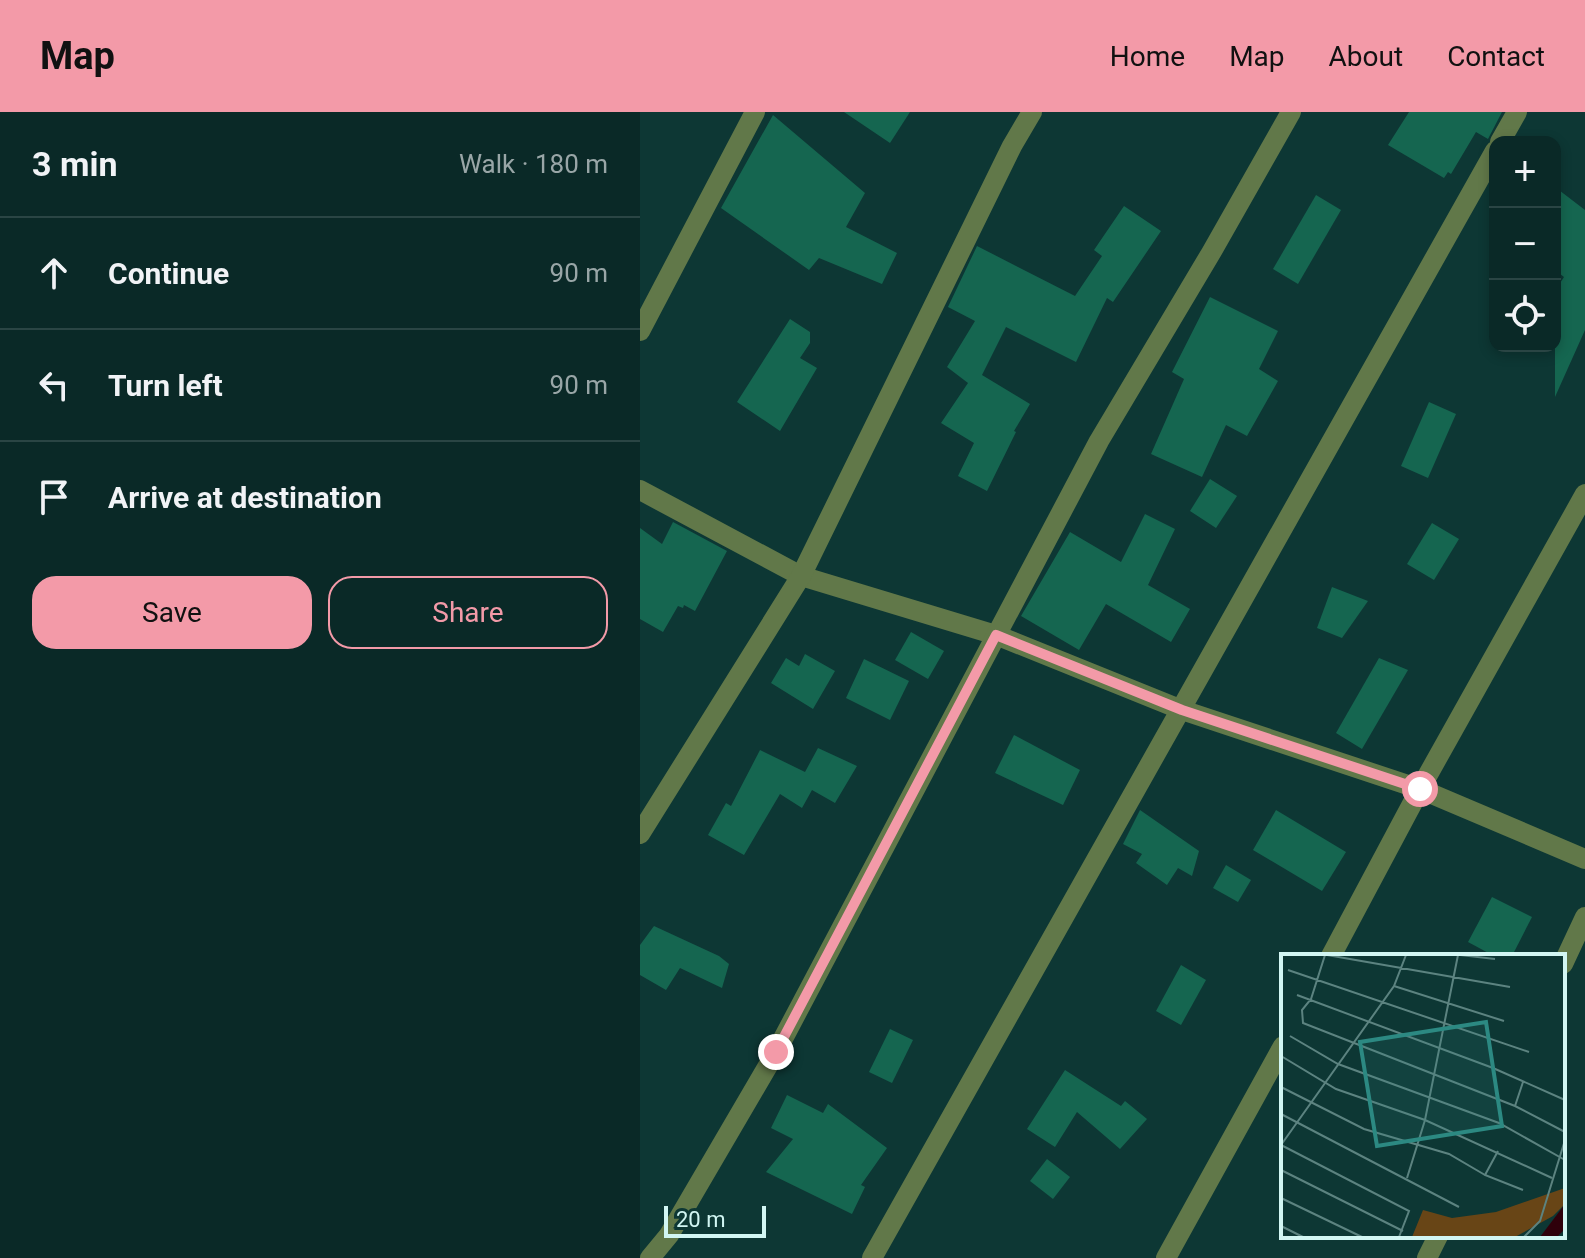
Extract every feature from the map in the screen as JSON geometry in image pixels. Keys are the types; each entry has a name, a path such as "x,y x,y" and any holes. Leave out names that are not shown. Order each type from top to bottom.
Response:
{"street":[{"path":"640,331 755,112"},
{"path":"640,834 801,576 1012,146 1032,112"},
{"path":"650,1258 669,1235 776,1052 1099,441 1291,112"},
{"path":"1503,136 1517,112"},
{"path":"872,1258 1489,162"},
{"path":"640,490 801,576 996,635 1182,710 1420,789 1585,859"},
{"path":"1332,954 1420,789 1585,494"},
{"path":"1565,960 1585,917"},
{"path":"1166,1258 1281,1050"},
{"path":"1427,1258 1437,1238"}],"building":[{"path":"844,112 910,112 890,143"},
{"path":"1409,112 1502,112 1488,139 1476,132 1451,174 1448,172 1444,178 1388,145"},
{"path":"773,115 865,193 846,227 897,253 882,284 819,258 809,270 721,208"},
{"path":"1561,192 1585,210 1585,330 1555,397 1555,352 1561,352 1561,282 1564,277 1561,275"},
{"path":"1316,195 1341,210 1298,284 1273,269"},
{"path":"1124,206 1161,231 1113,302 1107,298 1076,362 1006,327 982,375 1030,404 987,491 958,476 974,443 941,423 968,383 947,367 975,321 948,307 977,246 1075,296 1102,256 1094,250"},
{"path":"1210,297 1278,331 1259,369 1278,381 1247,436 1226,425 1202,477 1151,454 1184,379 1172,372"},
{"path":"790,319 810,332 810,343 800,358 817,368 780,431 737,402"},
{"path":"1429,402 1456,414 1428,478 1401,466"},
{"path":"1210,479 1237,496 1216,528 1190,511"},
{"path":"1145,514 1175,529 1148,585 1190,609 1171,642 1106,604 1079,650 1021,616 1070,532 1121,562"},
{"path":"673,522 727,551 695,611 684,605 683,608 678,606 663,632 640,619 640,528 662,544"},
{"path":"1432,523 1459,539 1434,580 1407,564"},
{"path":"1332,587 1368,601 1342,638 1317,628"},
{"path":"911,632 944,651 928,679 895,660"},
{"path":"805,654 835,671 813,709 771,683 786,658 799,666"},
{"path":"1379,658 1408,670 1362,749 1336,733"},
{"path":"864,659 909,681 890,720 846,698"},
{"path":"1014,735 1080,770 1063,805 995,773"},
{"path":"818,748 857,766 835,803 812,790 802,808 780,794 744,855 708,835 726,803 731,806 760,750 805,772"},
{"path":"1140,810 1199,851 1192,876 1178,868 1167,885 1136,863 1142,854 1123,844"},
{"path":"1276,810 1346,852 1322,891 1253,850"},
{"path":"1226,865 1251,880 1238,902 1213,888"},
{"path":"1492,897 1532,917 1513,954 1490,954 1468,942"},
{"path":"654,926 719,956 729,964 722,988 680,968 666,990 640,975 640,945"},
{"path":"1181,965 1206,980 1181,1025 1156,1011"},
{"path":"890,1029 913,1040 892,1083 869,1072"},
{"path":"1065,1070 1121,1106 1125,1101 1147,1119 1120,1149 1077,1112 1055,1147 1027,1129"},
{"path":"787,1095 823,1113 828,1104 887,1148 861,1185 865,1187 852,1214 766,1172 793,1139 771,1128"},
{"path":"1047,1159 1070,1177 1053,1199 1030,1181"}],"route":[{"path":"776,1052 996,635 1182,710 1420,789"}]}
